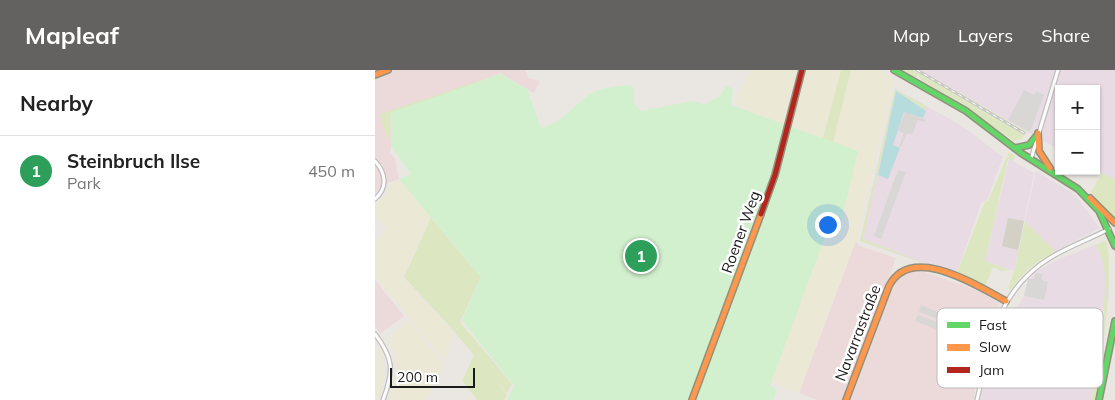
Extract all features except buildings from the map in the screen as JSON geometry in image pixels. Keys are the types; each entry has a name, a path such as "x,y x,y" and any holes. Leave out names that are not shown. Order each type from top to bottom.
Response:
{"street":[{"path":"375,75 388,70"},
{"name":"Roener Weg","path":"692,400 775,175 802,70"},
{"path":"894,70 977,119 1015,148 1052,170 1097,202 1110,220 1115,223"},
{"path":"1031,158 1058,70"},
{"path":"1015,148 1027,147 1032,144 1038,133"},
{"path":"1038,133 1039,150 1052,170"},
{"path":"375,161 383,172 385,183 375,199"},
{"path":"1088,197 1112,228 1115,246"},
{"path":"1003,308 1006,301 1021,282 1039,266 1052,257 1112,228"},
{"name":"Navarrastraße","path":"846,400 889,286 903,269 923,266 980,288 1006,301"},
{"path":"1103,380 1115,321"},
{"path":"375,334 389,355 391,367 390,379 383,400"}],"shaded area":[{"path":"375,70 525,70 528,78 540,81 534,93 500,73 398,112 390,152 395,159 399,179 388,183 375,195"},
{"path":"751,70 801,70 779,151 745,115 747,110 734,104"},
{"path":"804,70 841,70 823,137 833,142 851,70 879,70 894,79 857,238 799,393 710,359 778,169"},
{"path":"920,70 1115,70 1115,180 1100,172 1100,85 1055,85 1055,148"},
{"path":"895,88 962,126 1003,157 987,200 981,203 956,275 860,241"},
{"path":"1024,90 1034,95 1036,91 1044,95 1030,132 1008,120"},
{"path":"905,112 926,120 925,122 918,120 913,133 906,134 901,147 899,147 904,133 898,131"},
{"path":"1009,159 1034,173 1014,271 985,261"},
{"path":"898,170 906,172 881,239 874,236"},
{"path":"1036,171 1075,195 1100,228 1055,251 1025,221"},
{"path":"399,180 431,218 402,277 454,333 445,361 375,276 375,240 387,229 375,216 375,205 385,195 389,185"},
{"path":"1008,218 1024,221 1018,250 1002,246"},
{"path":"855,241 860,246 896,258 843,400 817,400 799,393"},
{"path":"1095,245 1103,252 1108,270 1109,296 1103,324 1103,308 1017,308 1024,296 1028,279 1039,270 1059,259"},
{"path":"919,270 979,291 999,303 997,308 937,308 937,388 976,388 973,400 851,400 895,282 910,271"},
{"path":"1036,273 1042,274 1041,280 1048,282 1044,300 1024,296 1028,279 1034,279"},
{"path":"375,280 404,316 380,334 375,326"},
{"path":"921,305 937,312 937,319 919,312"},
{"path":"918,315 937,322 937,330 915,321"},
{"path":"408,320 444,364 426,400 390,400 398,370 394,352 387,339"},
{"path":"375,346 382,356 383,384 377,400 375,400"},
{"path":"983,388 1093,388 1091,400 980,400"}],"green space":[{"path":"841,70 851,70 833,142 823,138"},
{"path":"902,70 920,70 1026,131 1022,139 1014,141 955,100 921,80 918,75 916,78"},
{"path":"500,74 499,81 406,113 389,116 390,134 388,141 380,114"},
{"path":"501,74 527,89 541,128 562,118 589,95 609,87 630,85 634,88 634,104 641,111 692,101 705,104 720,96 726,86 733,88 731,105 858,151 838,235 827,231 770,386 777,389 773,400 507,400 514,385 462,320 481,277 399,179 411,174 392,147 390,113"},
{"path":"895,89 927,107 925,110 896,91 863,239 930,265 860,241"},
{"path":"1009,152 1015,156 1013,161 1008,159 985,261 1010,270 1001,271 993,267 985,286 956,275 985,202 988,201"},
{"path":"1102,173 1115,180 1115,218 1111,218 1091,192"},
{"path":"431,218 481,277 460,322 512,384 507,393 487,371 507,394 504,400 477,400 462,381 474,355 455,333 458,326 455,332 404,277"},
{"path":"1025,221 1055,251 1028,269 1010,290 1008,288 1014,272"},
{"path":"1106,241 1108,252 1108,292 1103,346 1104,268 1101,256 1095,245"},
{"path":"1093,388 1098,388 1096,400 1091,400"}],"water":[{"path":"896,91 926,111 923,118 904,112 893,145 900,148 888,179 878,175"}],"railway":[{"path":"917,70 1024,133"}],"traffic: fast":[{"path":"894,70 966,111 1021,153 1078,189 1099,211 1115,246"},
{"path":"1015,148 1029,145 1038,134"},
{"path":"1103,380 1115,321"},
{"path":"1099,400 1101,388"}],"traffic: slow":[{"path":"375,75 388,70"},
{"path":"1038,133 1039,151 1050,168"},
{"path":"1090,198 1115,223"},
{"path":"692,400 761,214"},
{"path":"846,400 889,286 899,274 912,268 945,271 1006,301"}],"traffic: jam":[{"path":"761,214 775,175 802,70"}],"place":[{"name":"Steinbruch Ilse","path":"641,256"}]}
